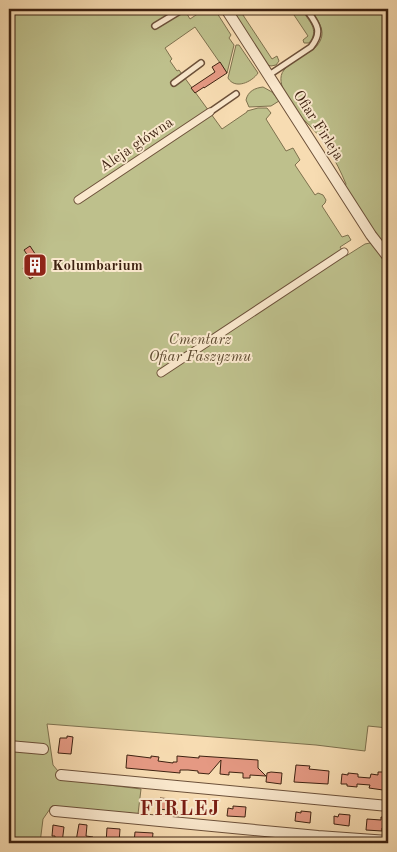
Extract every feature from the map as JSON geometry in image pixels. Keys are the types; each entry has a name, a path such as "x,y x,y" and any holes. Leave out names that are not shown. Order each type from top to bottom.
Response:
{"street":[{"name":"Ofiar Firleja","path":"226,9 388,257"},
{"name":"Aleja główna","path":"78,200 210,112"},
{"path":"161,373 344,252"},
{"path":"9,746 44,748"},
{"path":"61,775 388,806"},
{"path":"55,811 388,841"}],"lane":[{"path":"155,26 183,9"},
{"path":"269,75 311,47 314,43 318,28 306,9"},
{"path":"174,83 201,63"},
{"path":"210,112 236,94"}],"green space":[{"name":"Cmentarz Ofiar Faszyzmu","path":"9,9 196,9 187,14 190,19 205,9 212,9 217,13 231,35 229,38 234,45 227,73 195,27 165,48 172,59 170,61 177,71 179,70 222,129 247,111 267,108 271,113 266,119 286,151 293,148 300,160 295,165 315,195 318,193 323,195 326,200 322,206 342,237 348,235 351,240 340,247 346,256 365,244 370,243 388,264 388,728 368,726 365,751 316,745 47,724 53,765 58,771 60,779 141,789 138,814 52,806 43,819 40,843 9,843"},
{"path":"231,9 239,9 272,59 277,56 279,61 276,65 268,65"},
{"path":"290,9 301,9 310,22 314,34 309,43 304,43 303,40 308,36"},
{"path":"311,9 388,9 388,252 345,186 342,175 328,149 317,133 302,119 290,102 281,82 281,75 284,70 319,44 322,29"},
{"path":"236,45 239,45 258,73 248,82 239,84 231,82 228,78"},
{"path":"263,87 272,92 279,101 271,106 249,107 246,100 248,94 255,89"}],"building":[{"path":"220,62 227,73 195,93 191,88 215,72 212,67"},
{"name":"Kolumbarium","path":"30,246 45,269 30,279 23,268 32,262 24,250"},
{"path":"67,736 73,737 71,754 58,753 60,738 67,738"},
{"path":"127,755 159,757 158,761 173,763 177,762 177,756 258,760 258,768 266,776 250,775 250,778 243,778 243,773 229,772 229,775 220,774 221,760 209,774 188,770 180,770 180,773 126,768"},
{"path":"296,765 310,766 309,769 329,771 328,784 294,782"},
{"path":"378,772 385,772 383,790 369,788 370,785 357,784 357,787 341,784 342,774 358,774 358,777 370,778 371,774 378,775"},
{"path":"267,773 282,773 281,784 266,782"},
{"path":"156,799 172,799 170,810 156,809"},
{"path":"233,806 246,807 245,817 227,816 228,808 233,809"},
{"path":"301,811 311,812 310,823 295,821 296,812 301,813"},
{"path":"339,814 350,815 349,826 334,824 334,816 338,817"},
{"path":"381,817 388,818 388,824 384,824 382,831 366,830 367,819 381,820"},
{"path":"79,824 87,825 86,836 93,837 93,843 77,843"},
{"path":"53,825 64,827 62,843 55,842 55,836 52,836"},
{"path":"107,828 120,829 119,843 106,843"},
{"path":"135,832 153,833 152,843 134,843"}],"place":[{"name":"Kolumbarium","path":"35,265"}],"district":[{"name":"FIRLEJ","path":"180,808"}]}
